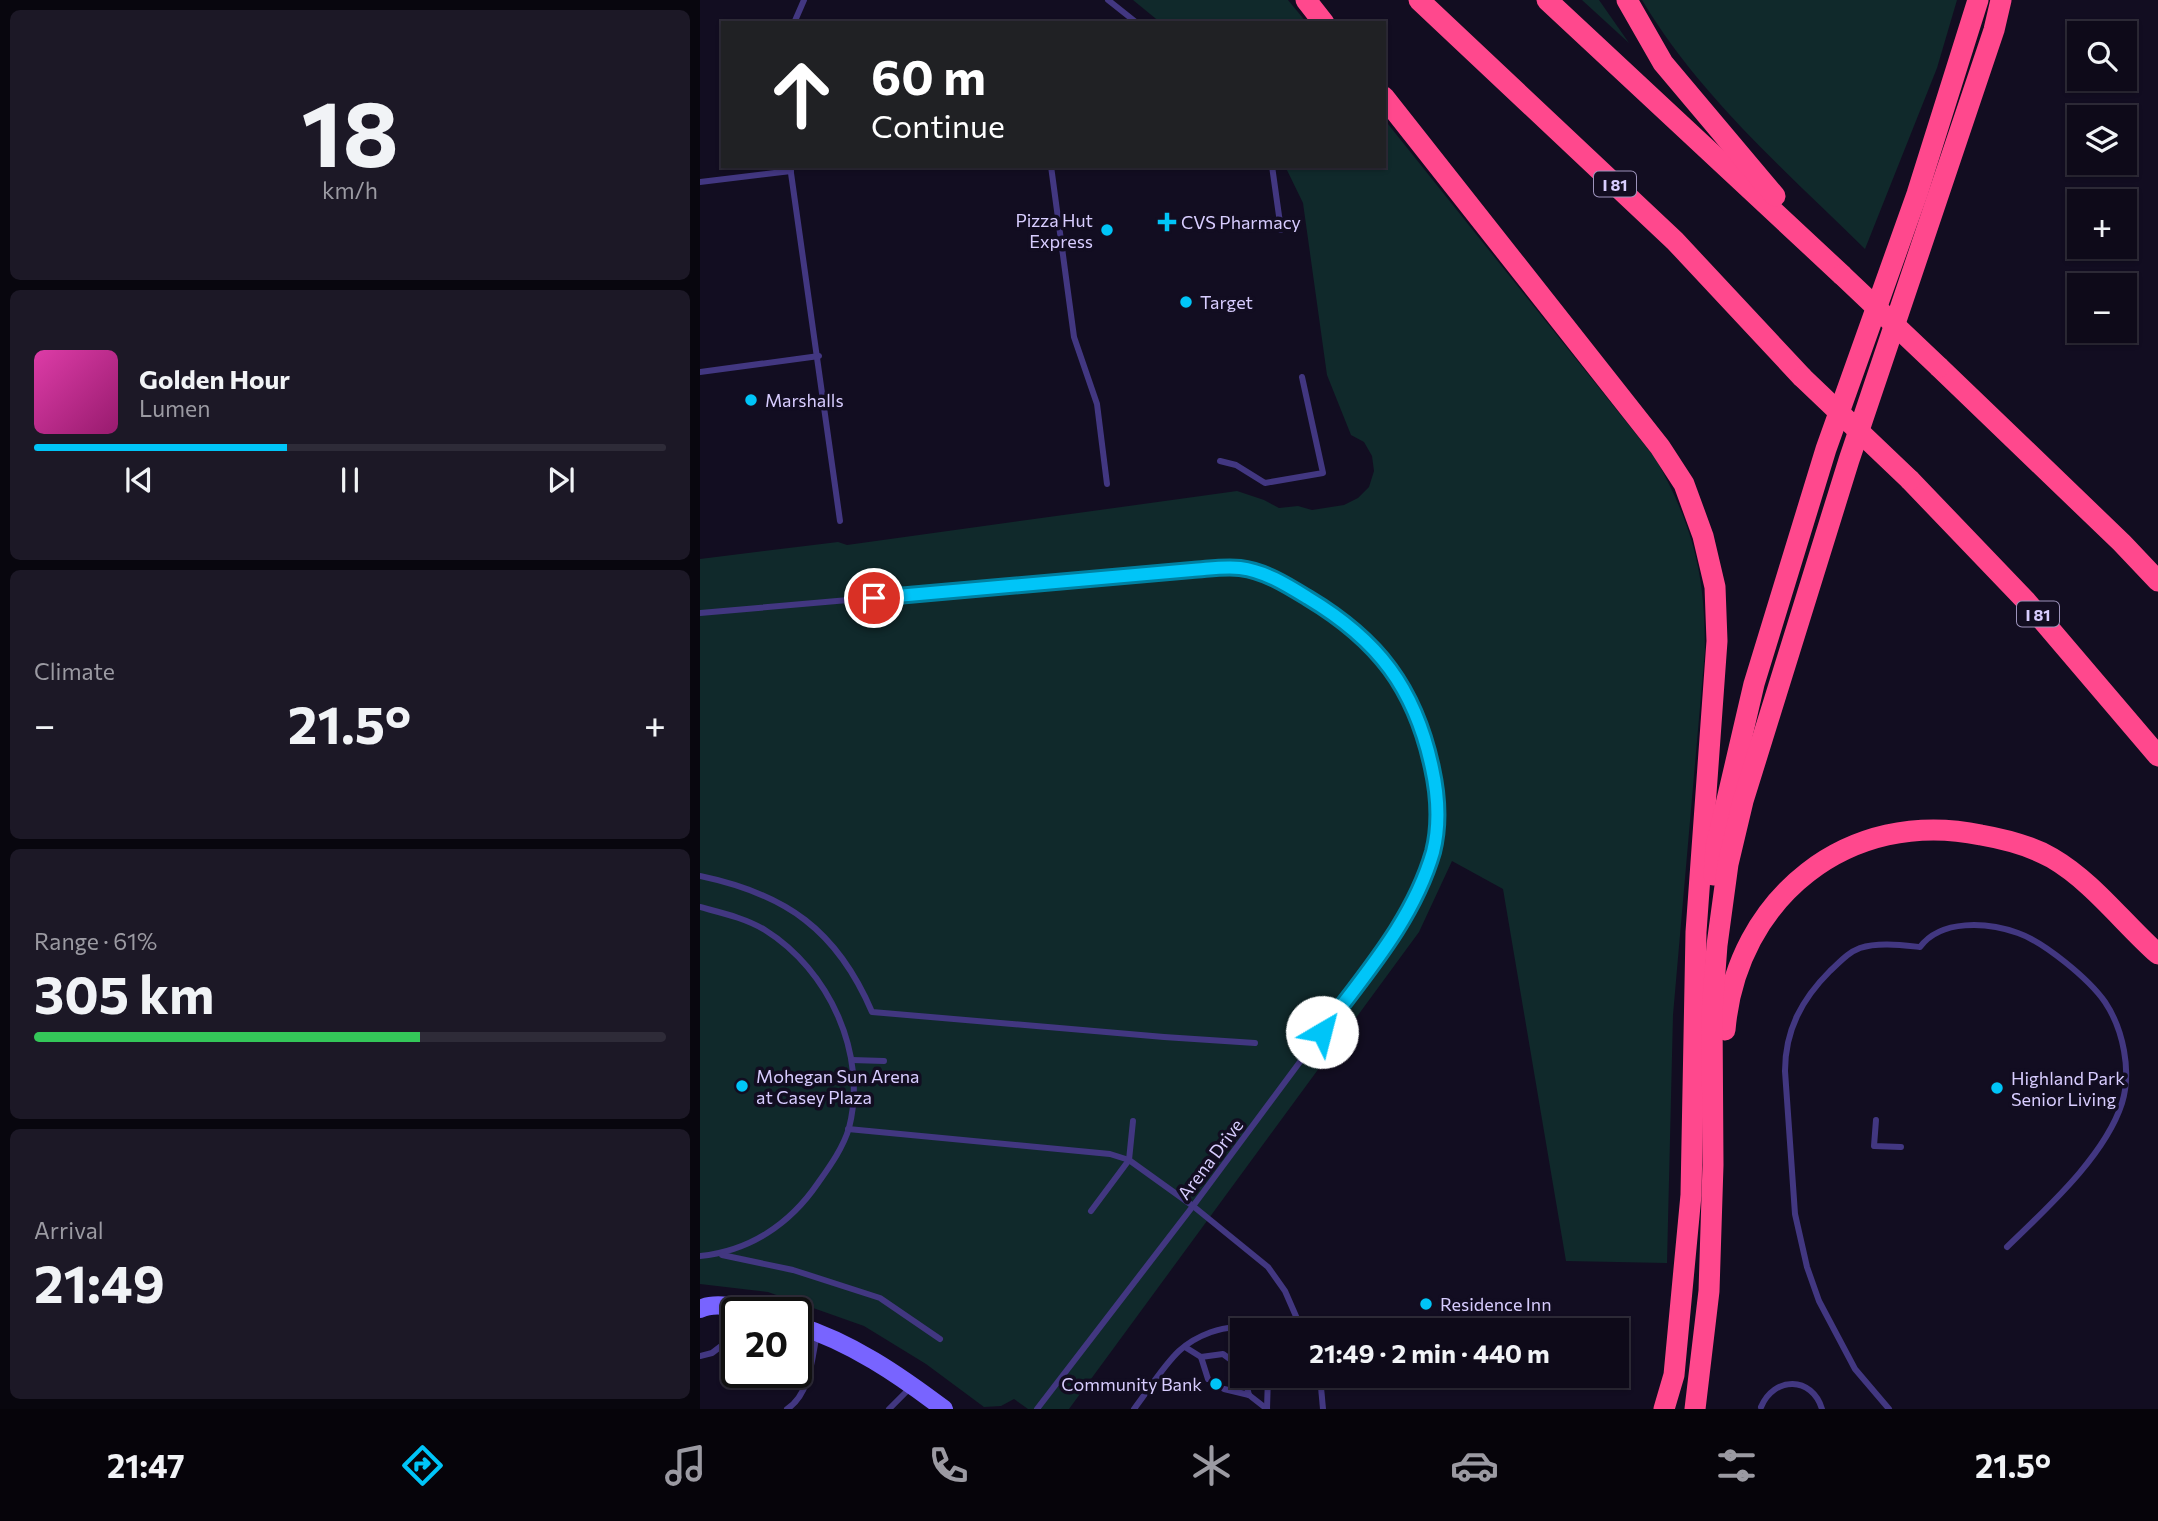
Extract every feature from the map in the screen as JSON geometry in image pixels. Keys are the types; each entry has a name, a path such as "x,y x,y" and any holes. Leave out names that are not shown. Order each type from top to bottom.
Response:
{"highway":[{"path":"1306,0 1322,21"},
{"name":"I 81","path":"1419,0 1675,241 1802,377 1910,480 2026,601 2158,755"},
{"path":"1547,0 1839,271 2122,543 2158,581"},
{"path":"1627,0 1663,63 1839,271"},
{"path":"1691,1164 1701,992 1716,847 1754,684 1826,449 1917,194 1978,0"},
{"path":"1695,1409 1709,1291 1713,1165 1712,1012 1717,945 1728,864 1743,801 1849,460 1994,30 2001,0"},
{"path":"1386,100 1660,447 1684,484 1703,536 1715,587 1717,641 1696,932 1691,1195 1674,1375 1664,1409"},
{"path":"1713,1165 1727,1007 1736,970 1751,939 1775,902 1824,860 1864,842 1900,832 1952,829 2003,839 2051,858 2096,893 2158,954"}],"main road":[{"path":"702,1306 721,1308"},
{"path":"812,1330 881,1364 944,1409"}],"lane":[{"path":"795,21 804,0"},
{"path":"1108,0 1134,21"},
{"path":"700,182 790,168 819,356 840,521"},
{"path":"1051,168 1074,337 1097,404 1107,484"},
{"path":"1272,168 1281,229"},
{"path":"700,372 819,356"},
{"path":"1220,461 1236,465 1265,483 1323,473 1302,377"},
{"name":"Arena Drive","path":"700,613 1210,568 1241,568 1282,582 1349,624 1379,655 1405,689 1425,733 1435,783 1438,817 1433,850 1403,923 1193,1206 1037,1409"},
{"path":"700,876 729,882 768,896 802,917 826,937 848,964 872,1012 1153,1037 1255,1043"},
{"path":"700,907 749,922 767,931 802,962 831,1003 844,1029 852,1060 848,1129 835,1160 813,1191 778,1227 743,1246 704,1255"},
{"path":"1889,1409 1856,1369 1819,1301 1807,1267 1795,1214 1785,1071 1788,1035 1814,987 1849,953 1864,947 1920,947 1934,932 1968,925 2019,933 2045,948 2090,985 2115,1020 2126,1058 2126,1076 2123,1101 2114,1123 2102,1145 2054,1200 2007,1247"},
{"path":"852,1060 884,1061"},
{"path":"1876,1120 1874,1146 1901,1147"},
{"path":"1091,1211 1129,1160 1133,1121"},
{"path":"848,1129 1110,1154 1129,1160 1193,1206 1268,1267 1285,1291 1297,1318"},
{"path":"704,1255 727,1255 793,1270 864,1293 896,1307 940,1339"},
{"path":"1134,1409 1179,1351 1213,1332 1230,1328"},
{"path":"787,1409 795,1404 808,1377 817,1331"},
{"path":"700,1356 712,1353 721,1346"},
{"path":"1185,1347 1201,1357 1208,1378"},
{"path":"1201,1357 1223,1354 1230,1359"},
{"path":"1761,1407 1775,1389 1798,1383 1810,1391 1822,1409"},
{"path":"889,1409 912,1385"},
{"path":"1247,1388 1249,1395"},
{"path":"1267,1409 1268,1388"},
{"path":"1321,1388 1323,1409"},
{"path":"1224,1390 1249,1395 1267,1409"}],"green space":[{"path":"1133,0 1288,0 1305,21 1159,21"},
{"path":"1582,0 1599,0 1629,43"},
{"path":"1642,0 1957,0 1937,68 1865,249 1775,162 1717,101 1690,69"},
{"path":"1386,122 1656,459 1688,529 1703,597 1705,650 1673,1015 1667,1263 1566,1261 1503,889 1452,861 1419,932 1069,1409 1028,1409 1014,1399 1001,1406 984,1407 926,1364 864,1326 812,1308 812,1297 782,1297 768,1292 700,1284 700,559 838,542 847,545 1237,491 1279,508 1298,506 1312,510 1344,505 1358,498 1369,487 1374,471 1372,456 1364,442 1351,435 1327,375 1303,203 1286,168 1386,168"}],"place":[{"name":"CVS Pharmacy","path":"1167,222"},
{"name":"Pizza Hut Express","path":"1107,230"},
{"name":"Target","path":"1186,302"},
{"name":"Marshalls","path":"751,400"},
{"name":"Mohegan Sun Arena at Casey Plaza","path":"742,1086"},
{"name":"Highland Park Senior Living","path":"1997,1088"},
{"name":"Residence Inn","path":"1426,1304"},
{"name":"Community Bank","path":"1216,1384"}],"route":[{"path":"874,598 1210,568 1241,568 1282,582 1349,624 1379,655 1405,689 1425,733 1435,783 1438,817 1433,850 1403,923 1322,1032"}]}
